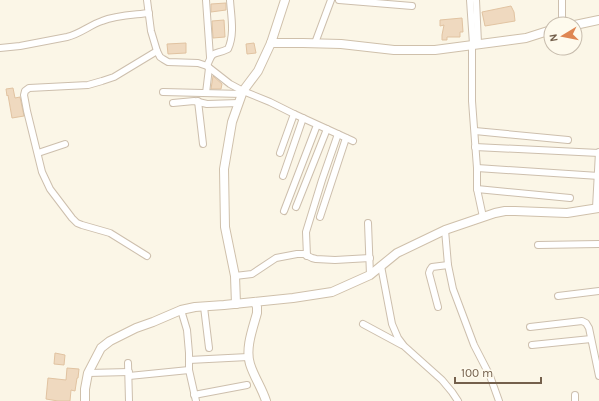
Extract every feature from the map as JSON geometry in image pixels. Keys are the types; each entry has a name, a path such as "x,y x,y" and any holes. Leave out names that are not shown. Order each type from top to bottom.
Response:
{"street":[{"path":"147,0 151,31 157,51 163,60 168,62 198,63 208,67 242,93"},
{"path":"206,0 210,57 206,93"},
{"path":"210,57 214,53 228,49 230,46 232,30 230,0"},
{"path":"236,304 235,276 225,227 224,169 232,122 242,93 258,72 271,43 285,0"},
{"path":"315,43 331,0"},
{"path":"339,0 412,6"},
{"path":"470,0 474,44"},
{"path":"476,0 472,101 478,189 483,217"},
{"path":"562,0 562,16"},
{"path":"0,48 20,46 74,36 107,19 149,13"},
{"path":"583,23 599,20"},
{"path":"271,43 340,44 394,50 435,50 526,38 543,33"},
{"path":"147,256 110,232 82,225 77,223 72,218 50,189 42,172 24,95 25,91 29,88 88,85 102,81 114,77 157,51"},
{"path":"163,92 242,93 270,102 353,141"},
{"path":"173,103 198,101 207,104 239,103"},
{"path":"198,101 203,144"},
{"path":"280,153 294,114"},
{"path":"283,176 303,118"},
{"path":"284,211 317,125"},
{"path":"296,207 327,129"},
{"path":"474,131 568,140"},
{"path":"307,256 306,232 338,134"},
{"path":"320,217 346,138"},
{"path":"38,153 65,144"},
{"path":"85,401 85,389 88,373 101,348 110,340 181,310 195,307 293,298 332,292 370,275 397,253 445,230 495,213 567,213 597,208 599,153 475,147"},
{"path":"477,168 598,176"},
{"path":"478,189 570,198"},
{"path":"368,223 370,275"},
{"path":"445,230 448,265 453,289 474,345 490,376 500,401"},
{"path":"538,245 599,244"},
{"path":"235,276 252,274 271,261 282,257 301,254 316,259 335,260 370,258"},
{"path":"438,308 429,274 432,267 448,265"},
{"path":"381,266 394,331 404,346 442,380 458,401"},
{"path":"558,296 599,291"},
{"path":"255,302 257,312 248,357 266,401"},
{"path":"204,307 209,348"},
{"path":"181,310 187,330 189,370 195,398 247,385"},
{"path":"530,327 582,321 586,323 589,328 599,376"},
{"path":"363,324 404,346"},
{"path":"532,345 591,339"},
{"path":"189,360 248,357"},
{"path":"128,363 129,401"},
{"path":"88,373 129,374 189,370"}],"building":[{"path":"226,3 226,10 211,12 211,4"},
{"path":"511,6 514,12 515,21 485,26 482,12"},
{"path":"462,18 463,32 460,32 460,37 447,37 447,40 442,40 444,25 440,26 440,20"},
{"path":"224,20 225,37 213,38 212,21"},
{"path":"186,43 186,53 168,54 167,44"},
{"path":"254,43 256,53 247,54 246,44"},
{"path":"213,76 222,84 221,89 211,89"},
{"path":"13,88 15,98 20,97 24,116 12,118 6,89"},
{"path":"55,353 65,355 64,365 54,364"},
{"path":"67,368 79,369 75,391 71,390 70,401 46,399 48,378 66,380"}]}
